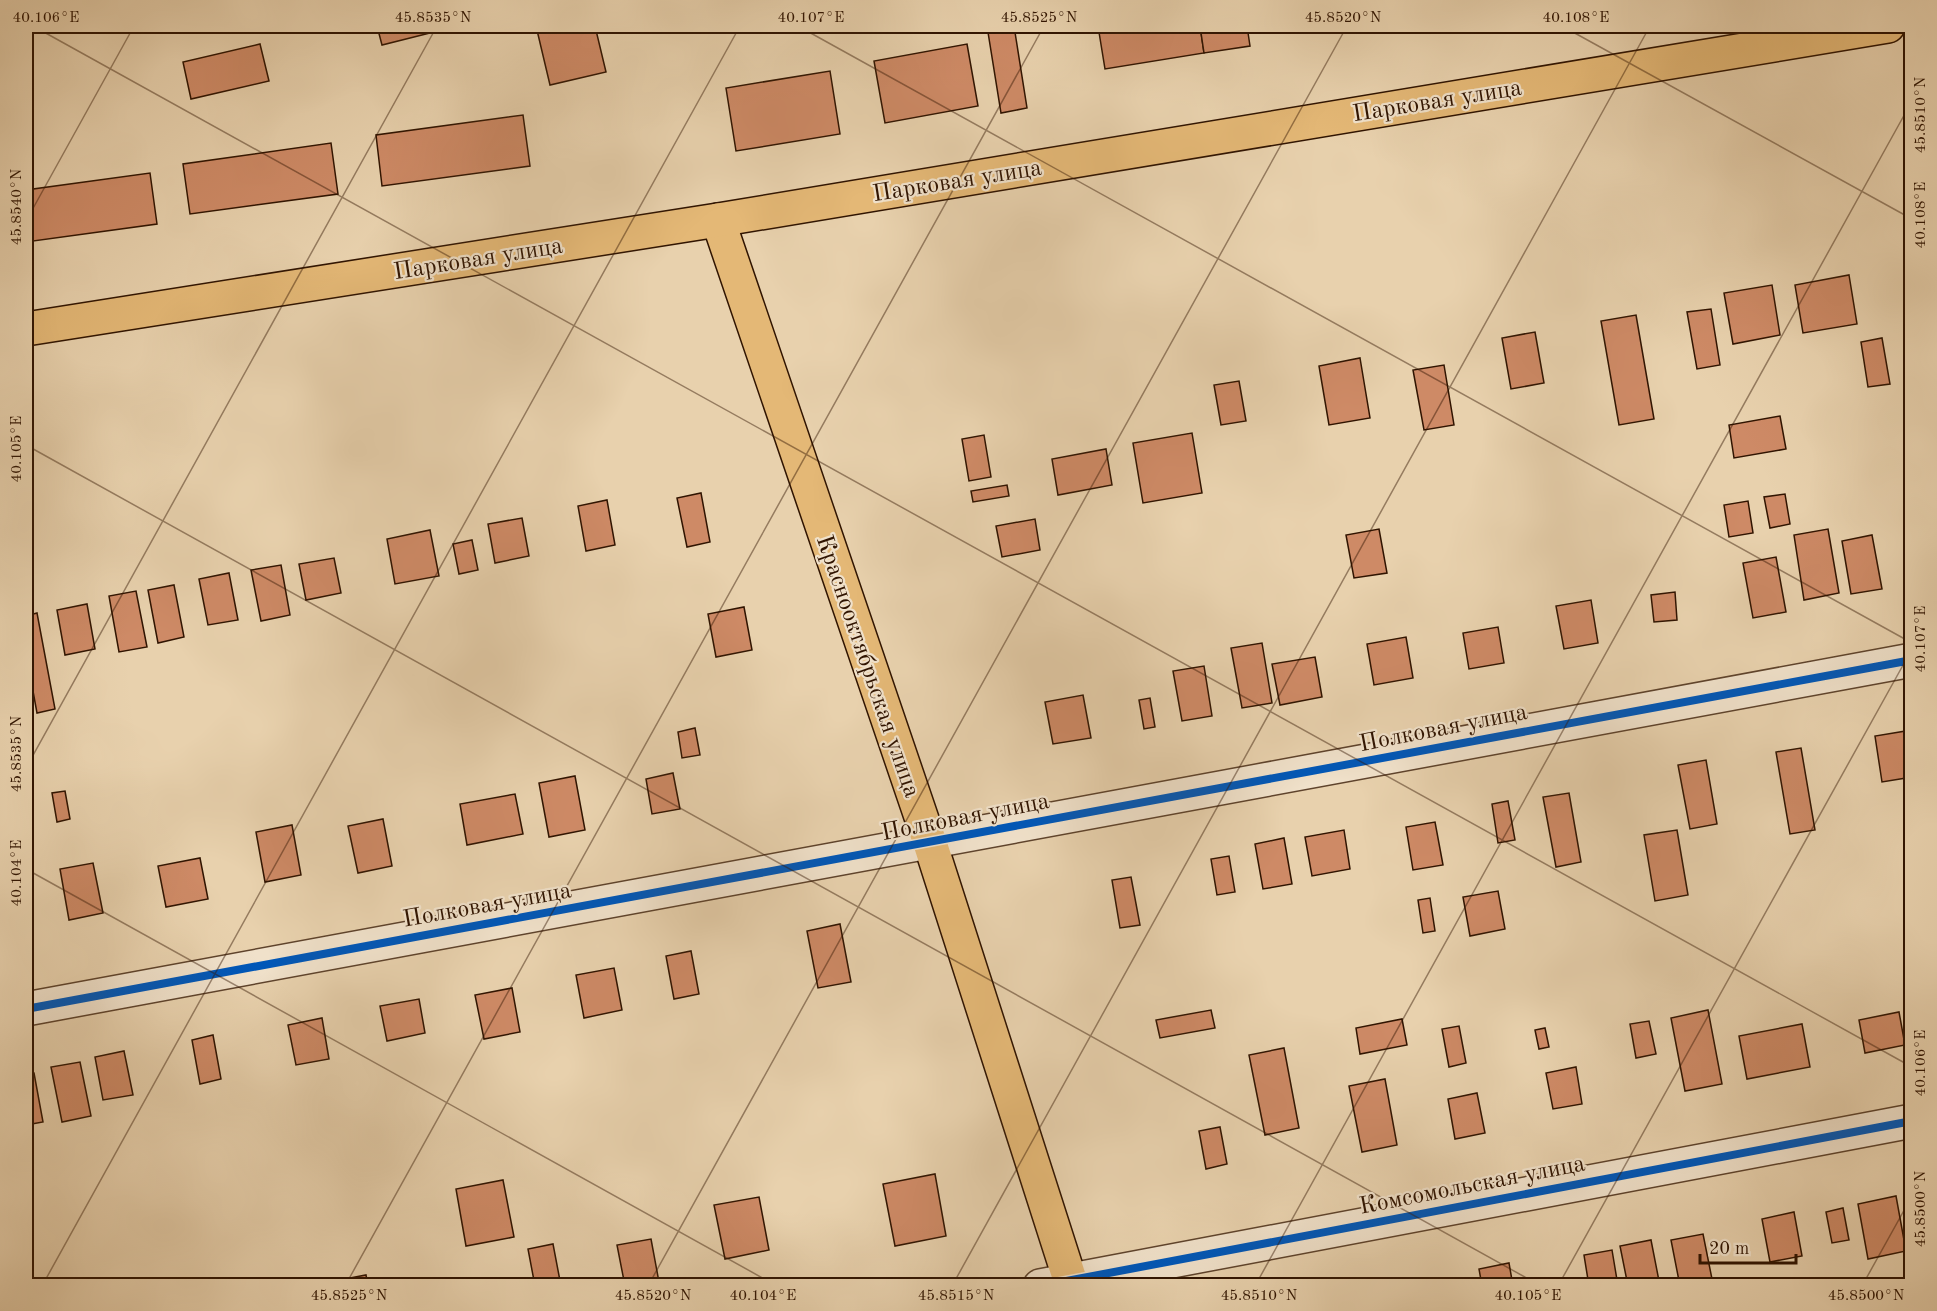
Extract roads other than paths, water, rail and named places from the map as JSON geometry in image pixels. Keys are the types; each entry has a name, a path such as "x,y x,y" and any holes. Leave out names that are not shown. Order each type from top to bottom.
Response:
{"main road":[{"name":"Парковая улица","path":"26,329 718,220 1876,26"},
{"name":"Краснооктябрьская улица","path":"718,220 930,843 1060,1284"}],"street":[{"name":"Полковая улица","path":"26,1009 1911,660"},
{"name":"Комсомольская улица","path":"1060,1284 1911,1121"}]}
